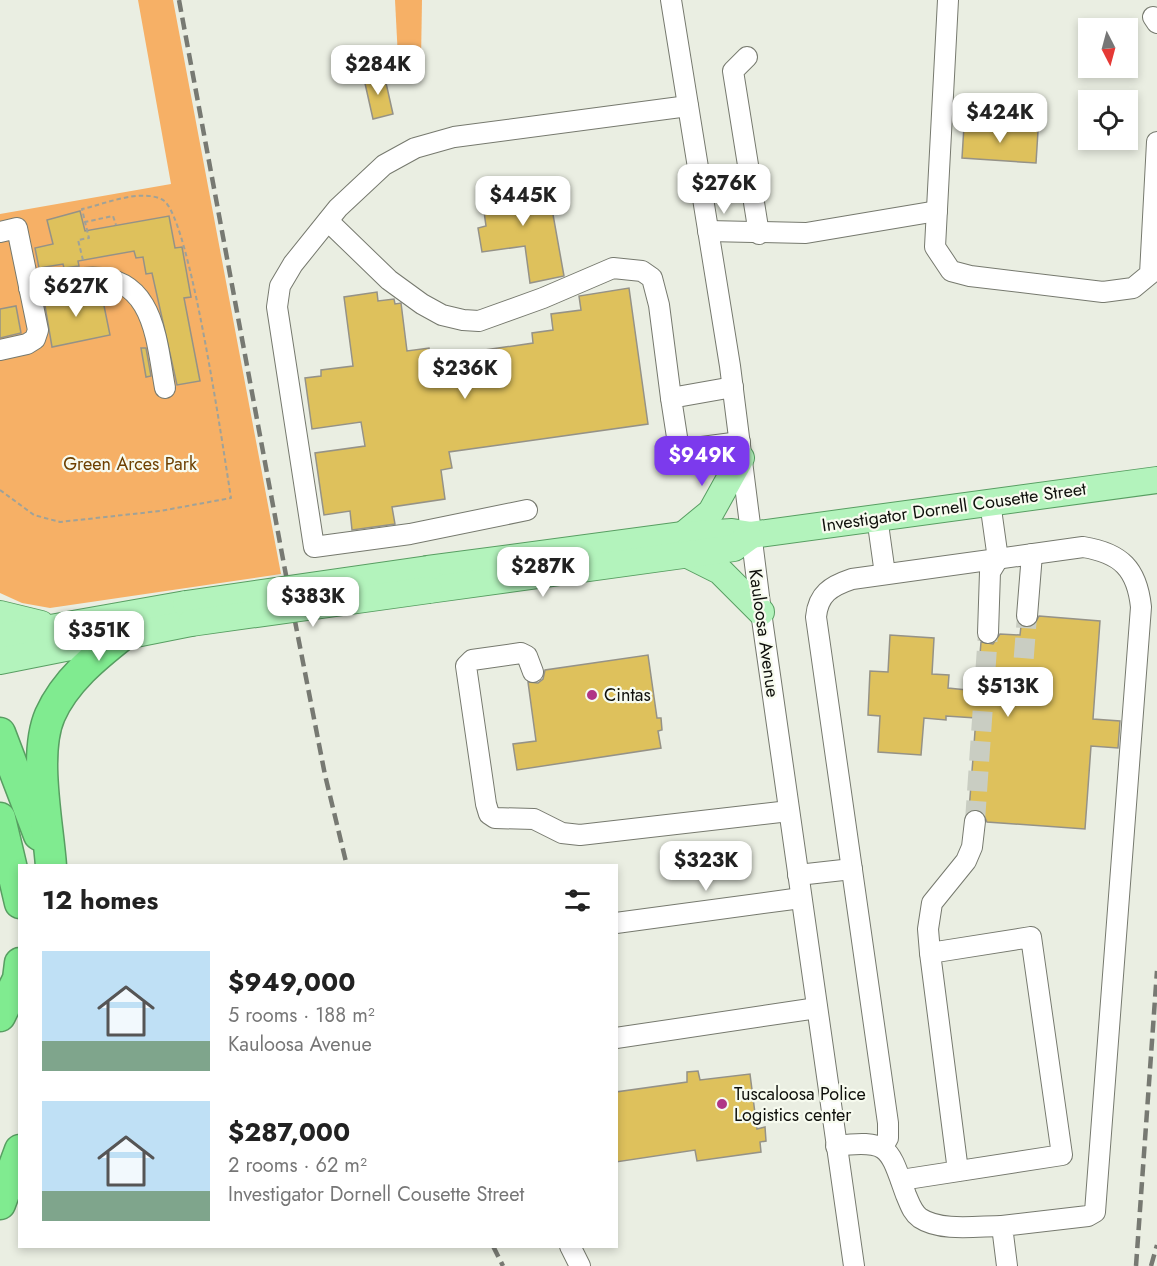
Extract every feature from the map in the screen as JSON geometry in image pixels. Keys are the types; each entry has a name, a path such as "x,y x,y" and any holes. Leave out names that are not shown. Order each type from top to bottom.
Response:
{"highway":[{"path":"51,864 41,767 50,715 73,679 124,634"},
{"path":"0,733 50,864"},
{"path":"0,818 18,894"},
{"path":"0,1016 18,979"},
{"path":"0,1204 18,1155"}],"main road":[{"path":"740,450 711,512 686,545 720,571 761,612"},
{"name":"Investigator Dornell Cousette Street","path":"0,637 56,626 189,614 428,579 686,545 732,532 751,535 1157,480"},
{"path":"0,614 56,626"},
{"name":"Investigator Dornell Cousette Street","path":"0,661 124,634 189,614"}],"street":[{"name":"Kauloosa Avenue","path":"671,0 732,387 761,612 854,1266"},
{"path":"948,0 935,247 951,271 970,276 1103,292 1132,288 1150,274 1157,142"},
{"path":"747,57 733,71 759,234"},
{"path":"527,510 410,534 314,547 277,308 280,286 293,264 328,220 384,165 415,148 454,137 688,106"},
{"path":"708,231 759,234 806,233 937,211"},
{"path":"328,220 390,280 422,304 442,315 463,320 479,321 543,298 613,268 642,271 652,278 659,305 679,450 740,450"},
{"path":"0,232 17,228 38,330 35,339 27,344 0,350"},
{"path":"29,288 85,278 121,283 133,291 151,314 165,388"},
{"path":"671,398 732,387"},
{"path":"988,633 990,572 998,559 990,502"},
{"path":"877,517 885,574"},
{"path":"836,1146 864,1143 884,1147 892,1156 913,1211 922,1219 963,1227 1002,1226 1088,1216 1095,1212 1141,607 1134,577 1124,563 1105,551 1083,547 852,579 836,584 823,594 816,617 888,1123 888,1138 884,1147"},
{"path":"1027,616 1032,554"},
{"path":"533,672 527,656 521,653 472,660 466,666 486,804 489,814 495,818 534,819 562,833 580,835 789,811"},
{"path":"958,1171 928,929 932,903 966,861 972,847 975,821"},
{"path":"798,875 852,869"},
{"path":"618,923 801,898"},
{"path":"901,1180 1062,1155 1031,937 930,953"},
{"path":"618,1038 816,1008"},
{"path":"1002,1226 1007,1266"},
{"path":"571,1248 580,1266"}],"path":[{"path":"0,490 34,515 60,522 159,511 231,498 188,261 177,222 168,205 148,196 82,209 85,222 113,216 116,225"}],"green space":[{"name":"Green Arces Park","path":"138,0 173,0 281,574 50,608 22,603 0,593 0,214 171,184"},
{"path":"395,0 422,0 421,60 398,58"}],"building":[{"path":"384,74 393,114 373,119 364,79"},
{"path":"964,126 1038,131 1036,163 962,158"},
{"path":"547,181 564,276 530,283 525,246 482,252 478,228 486,226 481,190"},
{"path":"80,211 85,231 169,216 175,248 182,247 191,297 184,298 200,381 177,385 152,273 146,274 143,257 136,258 134,251 78,261 79,266 64,268 63,264 39,268 35,248 53,244 47,220"},
{"path":"629,288 648,424 449,452 452,468 441,470 445,499 392,507 395,524 352,530 350,511 324,515 315,453 365,446 361,422 312,429 305,378 321,376 321,370 353,366 344,297 377,292 378,301 394,299 395,304 401,303 407,351 429,348 430,358 533,343 532,333 553,330 551,314 581,310 579,296"},
{"path":"101,291 110,335 52,347 44,300 69,295 68,292"},
{"path":"16,306 21,333 0,338 0,309"},
{"path":"141,348 146,348 151,376 146,377"},
{"path":"1039,616 1100,621 1093,719 1120,721 1118,748 1091,746 1085,829 987,822 982,811 969,811 976,718 946,716 946,720 924,718 921,755 878,752 880,716 868,715 870,671 888,672 890,635 934,638 932,674 949,675 948,688 977,691 981,642 993,644 1000,634 1020,635 1021,626 1033,627"},
{"name":"Cintas","path":"648,655 657,718 661,718 662,730 658,731 661,748 517,770 513,744 536,741 528,682 538,683 543,679 545,670"},
{"path":"698,1071 700,1080 750,1074 757,1129 765,1127 766,1141 760,1142 761,1152 697,1161 695,1150 618,1162 618,1092 687,1082 687,1072"}],"tunnel":[{"path":"984,683 1022,680 1027,616"},
{"path":"975,821 988,633"}],"railway":[{"path":"179,0 285,570 325,775 347,864"},
{"path":"1136,1266 1157,971"},
{"path":"1151,1266 1157,1245"},
{"path":"494,1248 503,1266"}],"place":[{"name":"Cintas","path":"592,695"},
{"name":"Tuscaloosa Police Logistics center","path":"722,1104"}]}
